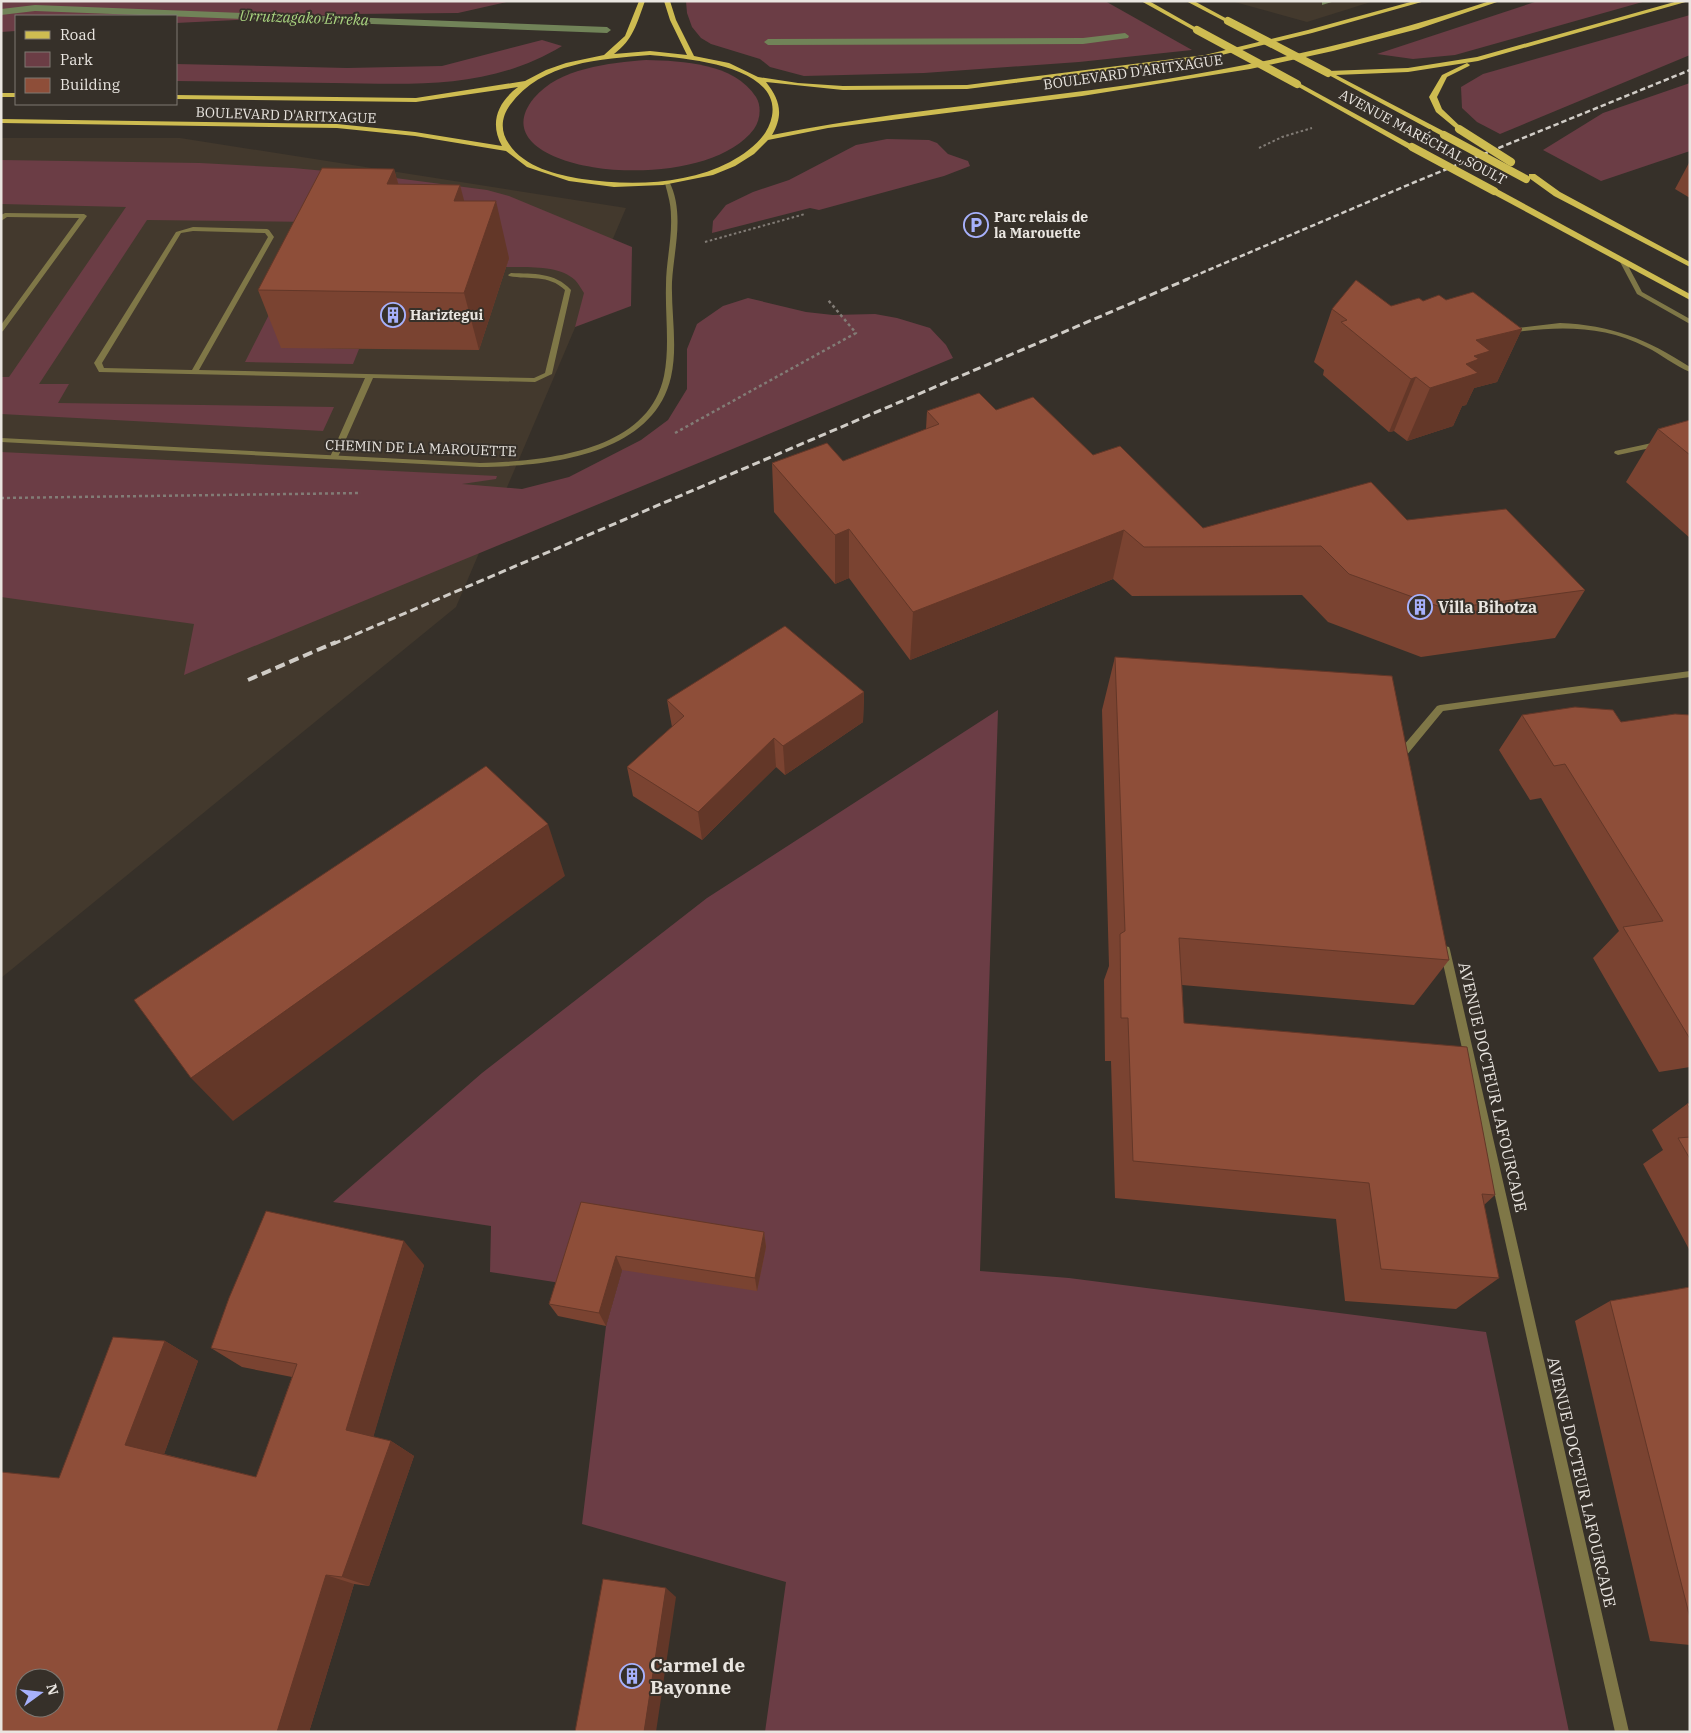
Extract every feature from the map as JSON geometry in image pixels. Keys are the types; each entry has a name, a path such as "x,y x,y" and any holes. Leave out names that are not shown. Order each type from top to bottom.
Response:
{"main road":[{"path":"607,56 626,42 636,24 642,1"},
{"path":"667,1 673,20 691,56"},
{"name":"AVENUE MARÉCHAL SOULT","path":"1144,1 1690,298"},
{"path":"1189,1 1444,135 1529,177"},
{"name":"BOULEVARD D'ARITXAGUE","path":"757,79 798,86 843,88 967,87 1205,58 1310,32 1422,1"},
{"name":"BOULEVARD D'ARITXAGUE","path":"767,138 828,126 1221,73 1340,49 1497,1"},
{"path":"1328,73 1408,70 1478,59 1686,1"},
{"path":"650,53 691,56 716,61 757,79 770,92 776,107 776,122 767,138 751,153 728,165 700,175 667,182 629,185 601,184 558,177 530,166 508,149 500,136 499,118 508,99 528,83 550,71 578,62 607,56 650,53"},
{"path":"1478,59 1444,76 1434,97 1439,110 1459,129 1529,177"},
{"name":"BOULEVARD D'ARITXAGUE","path":"178,97 416,100 528,83"},
{"path":"1,95 15,95"},
{"name":"BOULEVARD D'ARITXAGUE","path":"1,121 337,126 415,134 508,149"},
{"name":"AVENUE MARÉCHAL SOULT","path":"1529,177 1690,265"}],"street":[{"name":"CHEMIN DE LA MAROUETTE","path":"1,440 480,465 527,464 566,457 612,441 642,422 655,408 668,377 670,265 675,214 672,194 667,182"},
{"path":"1,219 4,215 84,216 1,330"},
{"path":"195,371 271,237 267,231 193,228 179,232 98,363 102,370 535,380 548,374 568,290 560,281 547,276 511,275"},
{"path":"1624,262 1639,293 1690,322"},
{"path":"1505,332 1539,325 1578,324 1632,337 1669,356 1690,370"},
{"path":"334,457 370,376"},
{"path":"1618,453 1672,441"},
{"path":"1405,774 1401,755 1440,708 1690,674"},
{"name":"AVENUE DOCTEUR LAFOURCADE","path":"1442,938 1622,1732"}],"path":[{"path":"1259,148 1282,137 1316,127"},
{"path":"698,242 715,241 805,214"},
{"path":"1,498 368,492"}],"shaded area":[{"path":"1231,1 1374,1 1307,22"},
{"path":"1,138 180,138 626,208 456,607 1,978"}],"green space":[{"path":"1,1 511,1 458,13 351,14 178,23 178,15 15,15 15,31 1,32"},
{"path":"686,1 1105,1 1192,50 1079,62 924,73 804,76 770,67 760,59 711,44 701,38 692,27 687,13"},
{"path":"1538,1 1646,1 1455,55 1413,59 1377,54"},
{"path":"1690,15 1690,55 1500,134 1477,122 1462,108 1461,87 1483,74"},
{"path":"542,40 562,46 535,60 507,70 451,81 393,84 178,81 178,64 347,68 442,66"},
{"path":"646,60 676,61 707,66 735,77 746,86 758,101 760,113 754,129 727,151 689,165 645,170 601,168 562,159 535,144 523,124 534,98 544,88 557,80 586,69 601,65"},
{"path":"1690,83 1690,151 1601,181 1543,150 1603,113"},
{"path":"887,139 929,140 937,143 948,154 968,161 970,166 944,176 819,210 810,208 712,233 713,221 726,205 753,192 789,180 856,145"},
{"path":"1,160 200,163 293,168 380,176 487,190 509,196 632,247 631,306 575,327 584,293 578,283 569,275 552,269 506,267 509,258 281,347 359,349 353,364 245,362 316,222 147,220 39,384 69,384 58,403 334,407 323,431 1,414 1,377 9,377 126,207 1,204"},
{"path":"748,298 806,312 833,315 875,314 897,318 930,328 946,345 953,358 184,675 194,624 1,597 1,452 497,476 496,479 462,484 522,489 569,477 641,440 668,420 687,389 687,349 697,324 723,306"},
{"path":"998,710 980,1271 1069,1278 1486,1332 1569,1732 765,1732 786,1582 582,1524 606,1326 622,1270 588,1217 567,1284 490,1272 491,1226 333,1202 482,1073 707,898"}],"building":[{"path":"322,168 394,169 387,184 460,185 454,201 496,201 464,293 258,290"},
{"path":"1356,280 1391,306 1419,298 1423,301 1439,295 1446,300 1473,292 1522,329 1476,340 1490,351 1474,356 1479,359 1466,364 1478,373 1430,388 1416,377 1411,379 1341,322 1347,320 1332,309"},
{"path":"979,393 996,410 1033,397 1093,455 1120,446 1203,528 1371,482 1407,520 1506,509 1585,590 1446,609 1349,574 1321,546 1144,547 1124,530 913,612 849,529 835,535 772,463 827,443 843,461 939,424 927,411"},
{"path":"1690,420 1690,455 1658,429"},
{"path":"785,626 864,692 783,746 774,738 698,812 627,767 684,716 667,700"},
{"path":"1115,657 1392,676 1449,960 1179,938 1184,1023 1467,1047 1495,1195 1482,1194 1499,1278 1381,1269 1369,1183 1133,1161 1128,1018 1121,1018 1120,934 1125,931"},
{"path":"1575,707 1613,710 1621,722 1675,714 1690,715 1690,1039 1623,927 1663,921 1565,764 1554,766 1522,715"},
{"path":"486,766 548,824 191,1078 134,1000"},
{"path":"1690,1137 1690,1159 1678,1138"},
{"path":"581,1202 764,1232 755,1278 616,1256 599,1313 549,1304"},
{"path":"266,1211 404,1241 346,1430 391,1441 342,1577 326,1575 277,1732 1,1732 1,1472 59,1478 113,1337 165,1341 125,1445 256,1477 297,1364 211,1348 229,1298"},
{"path":"1690,1287 1690,1618 1610,1301"},
{"path":"603,1579 666,1588 644,1732 575,1732"}],"waterway":[{"path":"1325,3 1331,1"},
{"name":"Urrutzagako Erreka","path":"1,12 35,8 607,30"},
{"path":"768,42 1083,41 1125,36"}],"railway":[{"path":"1185,280 1415,182 1690,70"},
{"path":"333,644 1188,279"},
{"path":"248,680 336,642"}],"place":[{"name":"Parc relais de la Marouette","path":"976,225"},
{"name":"Hariztegui","path":"393,315"},
{"name":"Villa Bihotza","path":"1420,607"},
{"name":"Carmel de Bayonne","path":"632,1676"}]}
